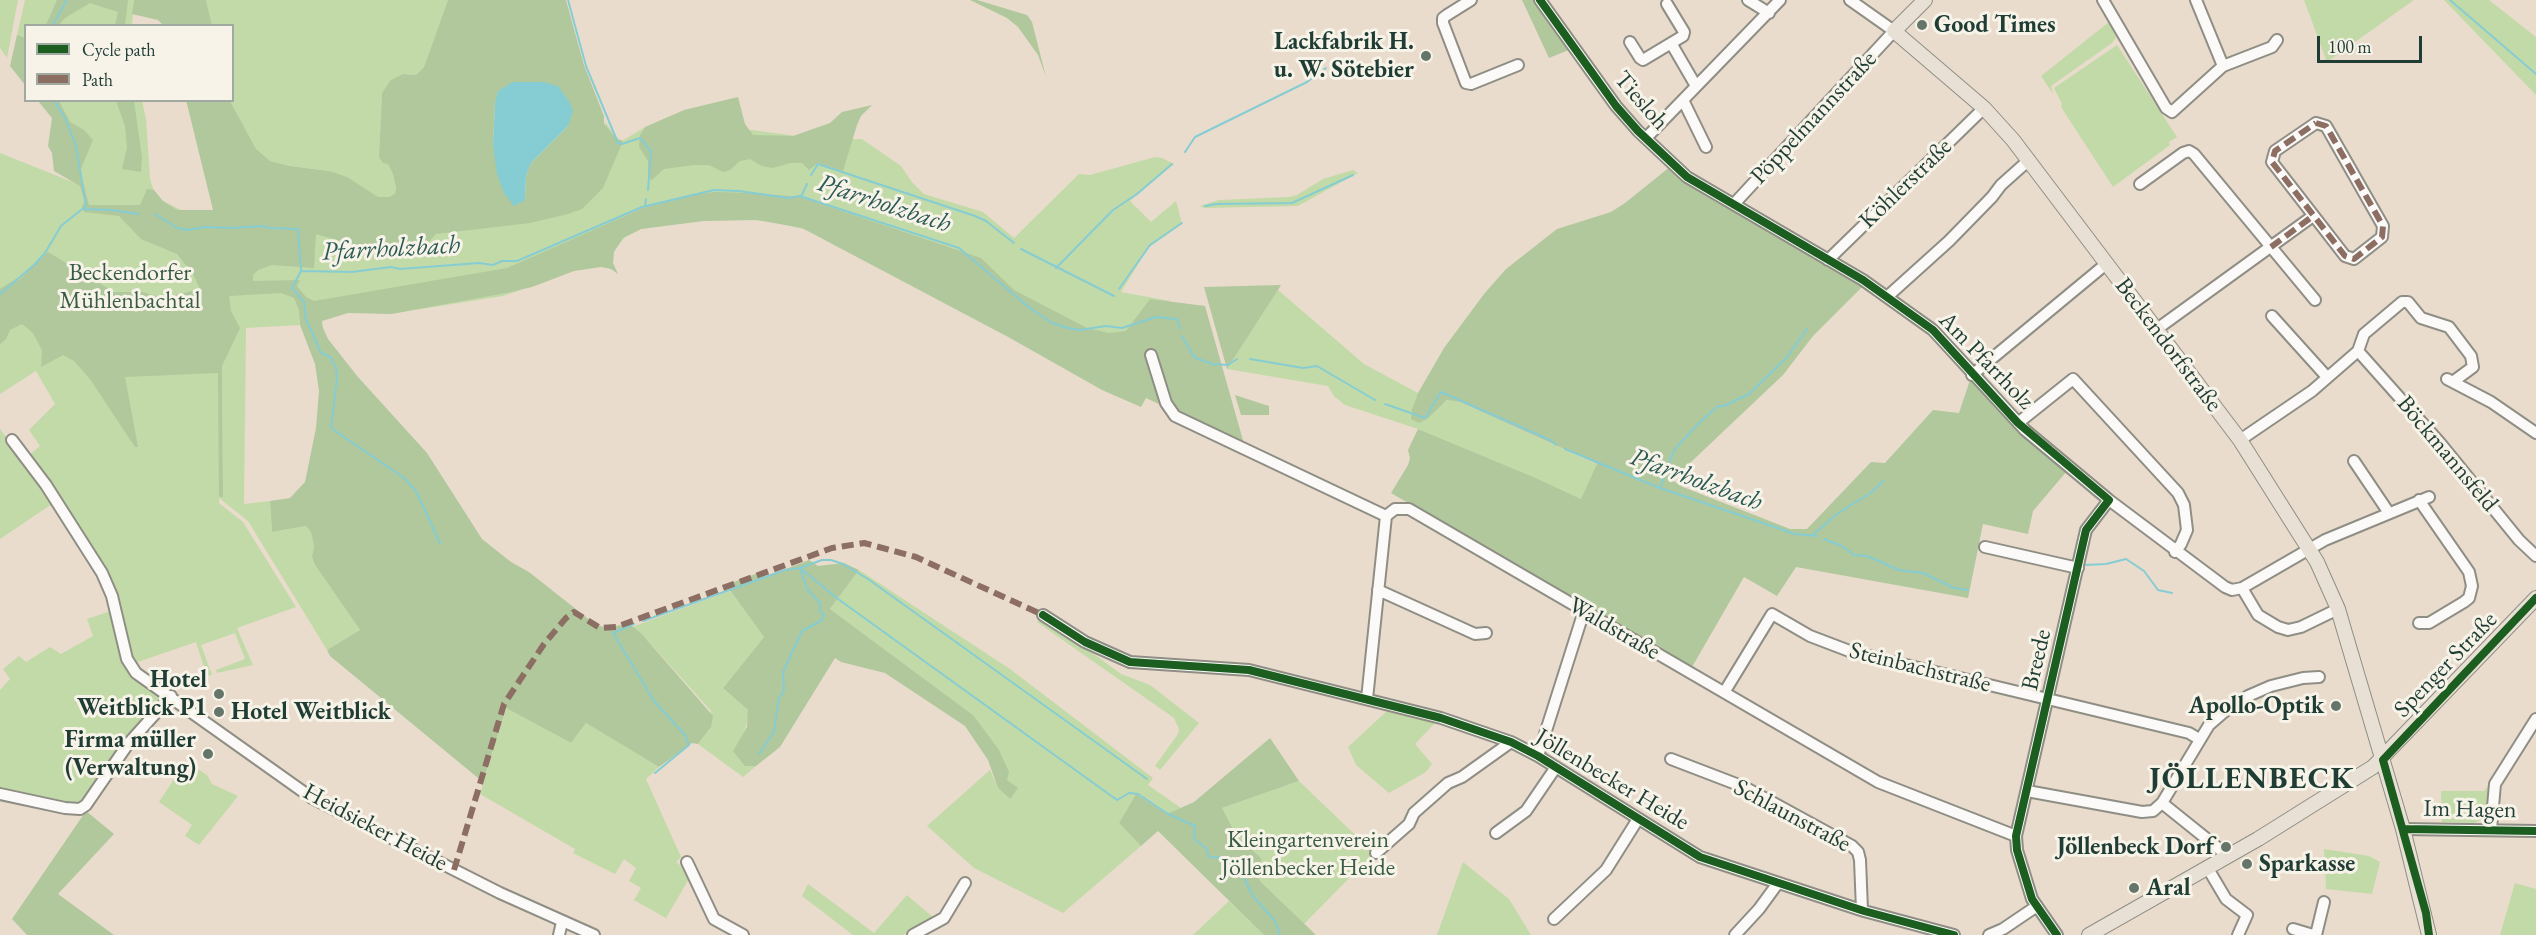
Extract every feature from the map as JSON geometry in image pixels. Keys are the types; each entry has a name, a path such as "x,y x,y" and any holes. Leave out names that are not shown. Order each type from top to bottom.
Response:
{"main road":[{"path":"1894,31 1925,0"},
{"name":"Beckendorfstraße","path":"1894,31 1984,108 2029,160 2240,440 2309,548 2338,609 2403,829 2429,935"},
{"name":"Spenger Straße","path":"2089,935 2289,820 2383,760 2536,598"}],"street":[{"path":"1471,0 1443,18 1466,83 1471,84 1518,66"},
{"name":"Tiesloh","path":"1540,0 1604,90 1646,138 1687,177 1734,204"},
{"path":"1748,0 1769,13"},
{"path":"1646,138 1780,0"},
{"name":"Beckendorfstraße","path":"1850,0 1894,31"},
{"path":"2103,0 2166,108 2172,112 2223,66 2272,47 2277,40"},
{"path":"2196,0 2223,66"},
{"path":"1630,42 1643,60 1683,36 1684,32 1667,4"},
{"name":"Pöppelmannstraße","path":"1734,204 1894,31"},
{"path":"1671,43 1696,86"},
{"path":"1683,100 1706,147"},
{"name":"Köhlerstraße","path":"1828,260 1984,108"},
{"path":"2316,123 2321,123 2326,126 2384,231 2382,237 2358,256 2349,259 2313,216 2272,159 2275,151 2316,123"},
{"path":"2140,184 2183,153 2194,154 2315,300"},
{"path":"1888,296 1949,241 1992,197 2001,184 2029,160"},
{"name":"Am Pfarrholz","path":"1734,204 1888,296 1933,330 2018,423 2109,500 2175,552 2225,587 2232,590 2241,588"},
{"path":"2157,329 2313,216"},
{"path":"1972,375 2106,264"},
{"path":"2240,440 2312,391 2358,351 2364,334 2402,302 2408,302 2421,318 2449,327 2471,356 2473,367 2450,380 2492,402 2536,433"},
{"path":"2272,316 2327,377"},
{"name":"Böckmannsfeld","path":"2358,351 2440,443 2519,540 2536,556"},
{"path":"1151,355 1166,403 1176,416 1386,516 1367,699"},
{"name":"Am Pfarrholz","path":"2018,423 2073,379 2178,493 2185,511 2187,530 2175,552"},
{"name":"Heidsieker Heide","path":"12,440 46,484 102,573 112,596 127,659 136,673 312,798 562,922 594,935"},
{"path":"2354,461 2389,513"},
{"path":"2338,609 2301,627 2288,630 2258,615 2241,588 2309,548 2424,499 2469,572 2472,586 2469,598 2464,602 2429,623 2419,623"},
{"name":"Breede","path":"2016,836 2086,530 2109,500"},
{"name":"Waldstraße","path":"1386,516 1395,509 1409,509 1878,782 2016,836"},
{"path":"1985,548 2078,568"},
{"path":"1378,590 1475,634 1486,633"},
{"path":"1538,756 1584,611"},
{"name":"Steinbachstraße","path":"1725,692 1772,614 1810,636 1852,652 2189,733 2199,739"},
{"name":"Jöllenbecker Heide","path":"1043,615 1085,642 1130,662 1226,666 1249,670 1441,718 1511,742 1538,756 1700,857 1862,910 1954,935"},
{"path":"2027,791 2142,812 2152,811 2162,803 2199,739 2224,712 2257,692 2280,683 2319,677"},
{"path":"0,794 80,809 86,805 128,744 171,696"},
{"path":"2491,829 2495,784 2536,719"},
{"name":"Jöllenbecker Heide","path":"1376,853 1408,824 1414,813 1448,783 1462,777 1511,742"},
{"name":"Schlaunstraße","path":"1671,759 1744,787 1852,846 1858,852 1860,860 1862,910"},
{"path":"1496,833 1526,811 1556,767"},
{"path":"2162,803 2228,856"},
{"path":"1554,919 1606,870 1638,819"},
{"name":"Im Hagen","path":"2403,829 2536,831"},
{"path":"2016,836 2017,850 2030,893 2057,935"},
{"path":"687,862 714,919 742,935"},
{"path":"2207,867 2226,899 2247,915 2238,935"},
{"path":"1735,935 1759,909 1778,882"},
{"path":"913,935 944,918 965,883"},
{"path":"2296,932 2315,935 2324,902"},
{"path":"1989,935 2003,929 2037,906"},
{"path":"559,935 562,922"}],"green space":[{"path":"0,0 18,0 7,58 0,48"},
{"path":"25,0 134,0 132,24 24,24 24,68 17,35"},
{"path":"57,0 128,0 125,24 115,24 118,12 90,3 65,18 60,24 46,24"},
{"path":"134,0 206,0 212,24 162,24 158,20 132,14"},
{"path":"206,0 448,0 424,67 416,75 403,74 382,93 379,157 388,164 393,174 395,194 389,198 378,197 329,171 270,161 256,150 231,102 234,102 234,24 212,24"},
{"path":"448,0 566,0 584,65 604,116 604,123 616,139 623,141 603,188 582,209 568,214 530,223 436,234 422,249 410,252 393,254 378,252 316,234 314,268 272,265 258,270 253,275 253,281 300,280 297,286 306,297 314,301 507,268 643,208 689,195 715,192 801,197 981,258 1014,290 1087,328 1109,333 1126,331 1150,299 1205,306 1244,444 1146,398 1141,407 1102,390 1010,338 802,228 757,220 704,221 641,229 623,238 614,252 613,263 618,274 611,269 601,267 574,271 532,287 506,293 391,314 348,313 322,321 328,339 358,377 427,453 482,539 511,562 529,572 596,625 609,628 628,623 641,633 713,716 711,727 698,744 692,743 659,767 586,723 571,743 506,708 484,779 478,778 330,656 327,650 360,630 315,565 312,557 314,546 311,532 306,526 272,532 270,501 290,498 305,482 316,428 319,391 315,364 300,325 299,310 294,298 281,293 229,296 231,311 240,328 222,366 223,497 219,497 218,373 125,377 138,447 135,447 90,379 74,361 63,355 41,367 42,350 33,333 22,324 10,330 6,339 0,344 0,289 16,279 18,281 48,252 114,292 142,292 164,298 200,289 193,274 177,254 141,239 119,216 84,212 82,206 85,202 80,186 54,171 52,153 48,146 52,118 39,102 60,102 70,122 84,130 93,140 80,171 89,205 140,205 147,189 154,190 163,201 177,210 213,210 186,102 231,102 256,149 270,161 329,171 347,177 378,197 389,197 395,194 396,188 388,164 383,163 379,157 382,93 391,80 403,74 416,75 424,67","holes":["495,104 568,126 531,163 526,176 525,200 493,145"]},
{"path":"970,0 1027,15 1032,22 1046,77 1038,55 1018,27 1007,18"},
{"path":"1522,0 1536,0 1571,49 1549,58"},
{"path":"2304,0 2414,0 2327,62"},
{"path":"2444,0 2489,0 2536,37 2536,95"},
{"path":"2109,22 2117,36 2112,43 2051,86 2053,94 2041,76"},
{"path":"17,35 24,38 24,84 10,66"},
{"path":"2117,45 2177,137 2169,142 2170,145 2113,187 2061,107 2062,104 2054,88"},
{"path":"738,97 745,124 753,135 793,136 830,123 842,112 872,105 861,116 857,125 843,171 818,163 809,170 802,163 790,163 773,168 762,166 750,159 740,161 730,170 723,172 709,165 694,165 664,169 652,180 648,178 648,161 639,147 640,135 645,127 684,110"},
{"name":"Beckendorfer Mühlenbachtal","path":"44,102 142,102 146,119 150,179 154,191 161,200 181,210 526,214 612,144 605,121 615,136 622,141 645,127 640,135 752,130 818,139 862,139 901,166 924,194 983,212 1014,238 1079,174 1090,175 1155,157 1162,158 1174,164 1130,201 1151,222 1176,201 1182,224 1148,248 1121,292 1170,301 1110,380 808,230 773,222 742,219 693,221 641,229 625,237 615,249 514,285 521,290 503,296 390,314 359,307 299,320 300,325 246,328 244,504 270,501 272,532 306,526 311,532 314,546 312,557 315,565 360,630 327,650 248,521 219,498 219,503 243,522 296,607 237,628 253,665 217,673 216,670 245,659 235,633 201,645 212,675 207,676 196,642 132,664 114,595 28,456 40,446 29,430 55,404 36,371 0,394 0,153 80,185 55,119","holes":["222,366 223,497 219,497 219,373"]},
{"path":"116,102 134,102 142,157 141,172 122,169 127,147 125,126"},
{"path":"1671,166 1864,285 1813,336 1783,375 1672,480 1683,487 1790,529 1807,529 1871,462 1885,463 1933,410 1959,413 1971,377 2067,471 2033,511 2028,534 1983,524 1968,598 1796,567 1777,596 1744,577 1692,667 1391,493 1408,465 1410,458 1408,450 1418,429 1581,499 1597,464 1460,402 1447,400 1427,419 1419,423 1411,419 1412,409 1418,393 1444,348 1484,294 1506,269 1557,229 1611,212"},
{"path":"1353,170 1358,173 1298,206 1204,208 1200,206 1219,200 1289,197 1297,195 1323,179"},
{"path":"1281,285 1278,290 1227,369 1204,287"},
{"path":"1278,290 1364,364 1418,393 1412,409 1438,408 1448,400 1460,402 1598,465 1581,499 1418,429 1345,405 1334,396 1328,386 1227,369"},
{"path":"1235,395 1269,406 1269,415 1241,415"},
{"path":"0,429 56,505 49,506 0,539"},
{"path":"809,560 818,566 844,563 859,570 830,609 973,715 999,750 1009,772 1007,780 1018,788 1010,799 998,788 988,760 965,726 885,673 841,662 835,658 780,747 756,766 745,766 733,751 747,727 748,710 723,688 764,637 726,585 758,573 768,576"},
{"path":"859,570 1010,669 1153,778 1148,785 1181,808 1167,814 1136,794 1119,823 1141,846 1063,913 974,868 927,826 990,770 998,788 1010,799 1006,780 973,715 830,609"},
{"path":"730,591 764,637 723,688 748,710 749,715 743,736 750,766 756,766 743,777 698,744 711,727 711,711 641,633 632,627"},
{"path":"109,608 114,612 126,662 163,698 83,801 74,805 0,789 0,690 10,679 3,669 19,656 26,662 50,647 61,654 93,636 87,619 108,612"},
{"path":"1042,616 1121,674 1150,685 1199,723 1160,770 1155,766 1178,734 1179,729 1174,718 1037,622"},
{"path":"506,708 571,743 586,723 659,767 646,779 681,857 676,862 687,871 690,877 666,918 634,900 641,888 629,881 636,868 624,859 615,874 573,853 575,849 480,794"},
{"path":"1388,710 1436,722 1415,744 1432,764 1426,772 1389,793 1356,765 1348,747"},
{"path":"1270,738 1299,781 1222,808 1237,836 1262,859 1255,872 1261,882 1316,935 1264,935 1158,831 1141,846 1119,823 1136,794 1167,814 1194,802"},
{"path":"190,764 207,775 212,784 238,796 199,845 185,836 192,825 159,802 180,770"},
{"name":"Kleingartenverein Jöllenbecker Heide","path":"1299,781 1374,853 1304,924 1261,882 1255,872 1262,859 1237,836 1222,808"},
{"path":"2488,786 2487,810 2483,819 2474,823 2442,822 2441,791 2484,791"},
{"path":"86,811 114,834 58,894 114,935 27,935 12,919"},
{"path":"2324,849 2369,856 2380,862 2372,894 2326,889"},
{"path":"1463,862 1509,899 1531,935 1437,935"},
{"path":"2515,883 2536,889 2536,935 2500,935"},
{"path":"808,884 874,933 907,895 935,919 903,935 853,935 802,896"},
{"path":"1229,901 1264,935 1193,935"}],"water":[{"path":"513,82 543,82 558,86 573,111 568,126 531,163 526,176 525,200 514,206 504,193 497,174 493,145 498,91"}],"waterway":[{"path":"53,24 67,0"},
{"path":"568,0 586,66 618,143 622,144 640,138 651,151 648,190"},
{"path":"2450,0 2536,74"},
{"path":"1185,152 1195,137 1307,82 1326,68"},
{"path":"0,294 34,265 45,253 61,226 86,206 76,146 66,120 55,102"},
{"path":"811,175 818,164 975,216 986,221 1014,243"},
{"path":"1056,268 1113,210 1137,194 1172,164"},
{"path":"1205,206 1292,203 1353,175"},
{"path":"801,197 807,184"},
{"name":"Pfarrholzbach","path":"301,271 352,272 391,267 400,269 479,263 493,265 502,261 517,261 642,207 714,190 739,191 788,198 800,196 959,248 1031,309 1052,323 1079,330 1106,326 1122,328 1156,317 1177,319 1180,329"},
{"name":"Pfarrholzbach","path":"645,206 646,199"},
{"path":"83,209 139,214"},
{"path":"155,214 177,228 188,230 204,227 262,226 298,229 301,271 292,288 304,302 306,319 321,353 330,357 336,367 337,378 331,428 404,478 416,491 440,543"},
{"path":"1119,289 1150,245 1182,223"},
{"path":"1021,249 1114,296"},
{"path":"1660,488 1674,450 1718,406 1724,406 1749,394 1787,357 1807,329"},
{"name":"Pfarrholzbach","path":"1182,336 1194,357 1212,364 1228,365 1237,359"},
{"name":"Pfarrholzbach","path":"1250,359 1303,368 1317,366 1375,400"},
{"name":"Pfarrholzbach","path":"1385,404 1425,418 1441,392 1550,440 1556,445"},
{"name":"Pfarrholzbach","path":"1565,449 1660,488 1795,534 1817,536"},
{"path":"1814,534 1837,514 1872,492 1883,481"},
{"name":"Pfarrholzbach","path":"1824,539 1842,546 1854,555 1867,556 1899,570 1923,573 1954,588 1968,590"},
{"path":"2084,565 2106,564 2126,559 2144,571 2158,590 2172,593"},
{"path":"643,621 785,570 800,568 822,560 831,560 843,564 868,579 1147,779"},
{"path":"800,568 838,599 1117,800 1129,793 1138,794 1168,814 1195,826 1194,839 1206,848 1209,857 1229,858 1243,876 1253,896 1275,921 1280,935"},
{"path":"759,754 774,732 779,698 784,691 783,672 802,631 822,620 824,615 820,612 820,603 807,589 800,568"},
{"path":"634,624 613,633 654,701 685,735 689,745 655,773"}],"marked path":[{"path":"2316,123 2326,126 2383,226 2382,237 2354,259 2345,256 2272,162 2275,151 2316,123"},
{"path":"2271,247 2313,216"},
{"path":"454,870 504,704 544,644 574,612 600,628 616,627 832,548 864,543 916,557 1043,615"}],"cycle path":[{"path":"1540,0 1616,106 1638,131 1687,177 1863,280 1933,330 2018,423 2109,500 2086,530 2016,836 2017,850 2032,899 2057,935"},
{"path":"2429,935 2426,913 2383,760 2536,598"},
{"path":"1043,615 1085,642 1130,662 1249,670 1441,718 1511,742 1538,756 1700,857 1864,911 1954,935"},
{"path":"2403,829 2536,831"}],"place":[{"name":"Good Times","path":"1922,25"},
{"name":"Lackfabrik H. u. W. Sötebier","path":"1426,56"},
{"name":"Hotel Weitblick P1","path":"219,694"},
{"name":"Apollo-Optik","path":"2336,706"},
{"name":"Hotel Weitblick","path":"219,712"},
{"name":"Firma müller (Verwaltung)","path":"208,754"},
{"name":"Jöllenbeck Dorf","path":"2226,847"},
{"name":"Sparkasse","path":"2247,864"},
{"name":"Aral","path":"2134,888"}],"district":[{"name":"JÖLLENBECK","path":"2252,780"}]}
